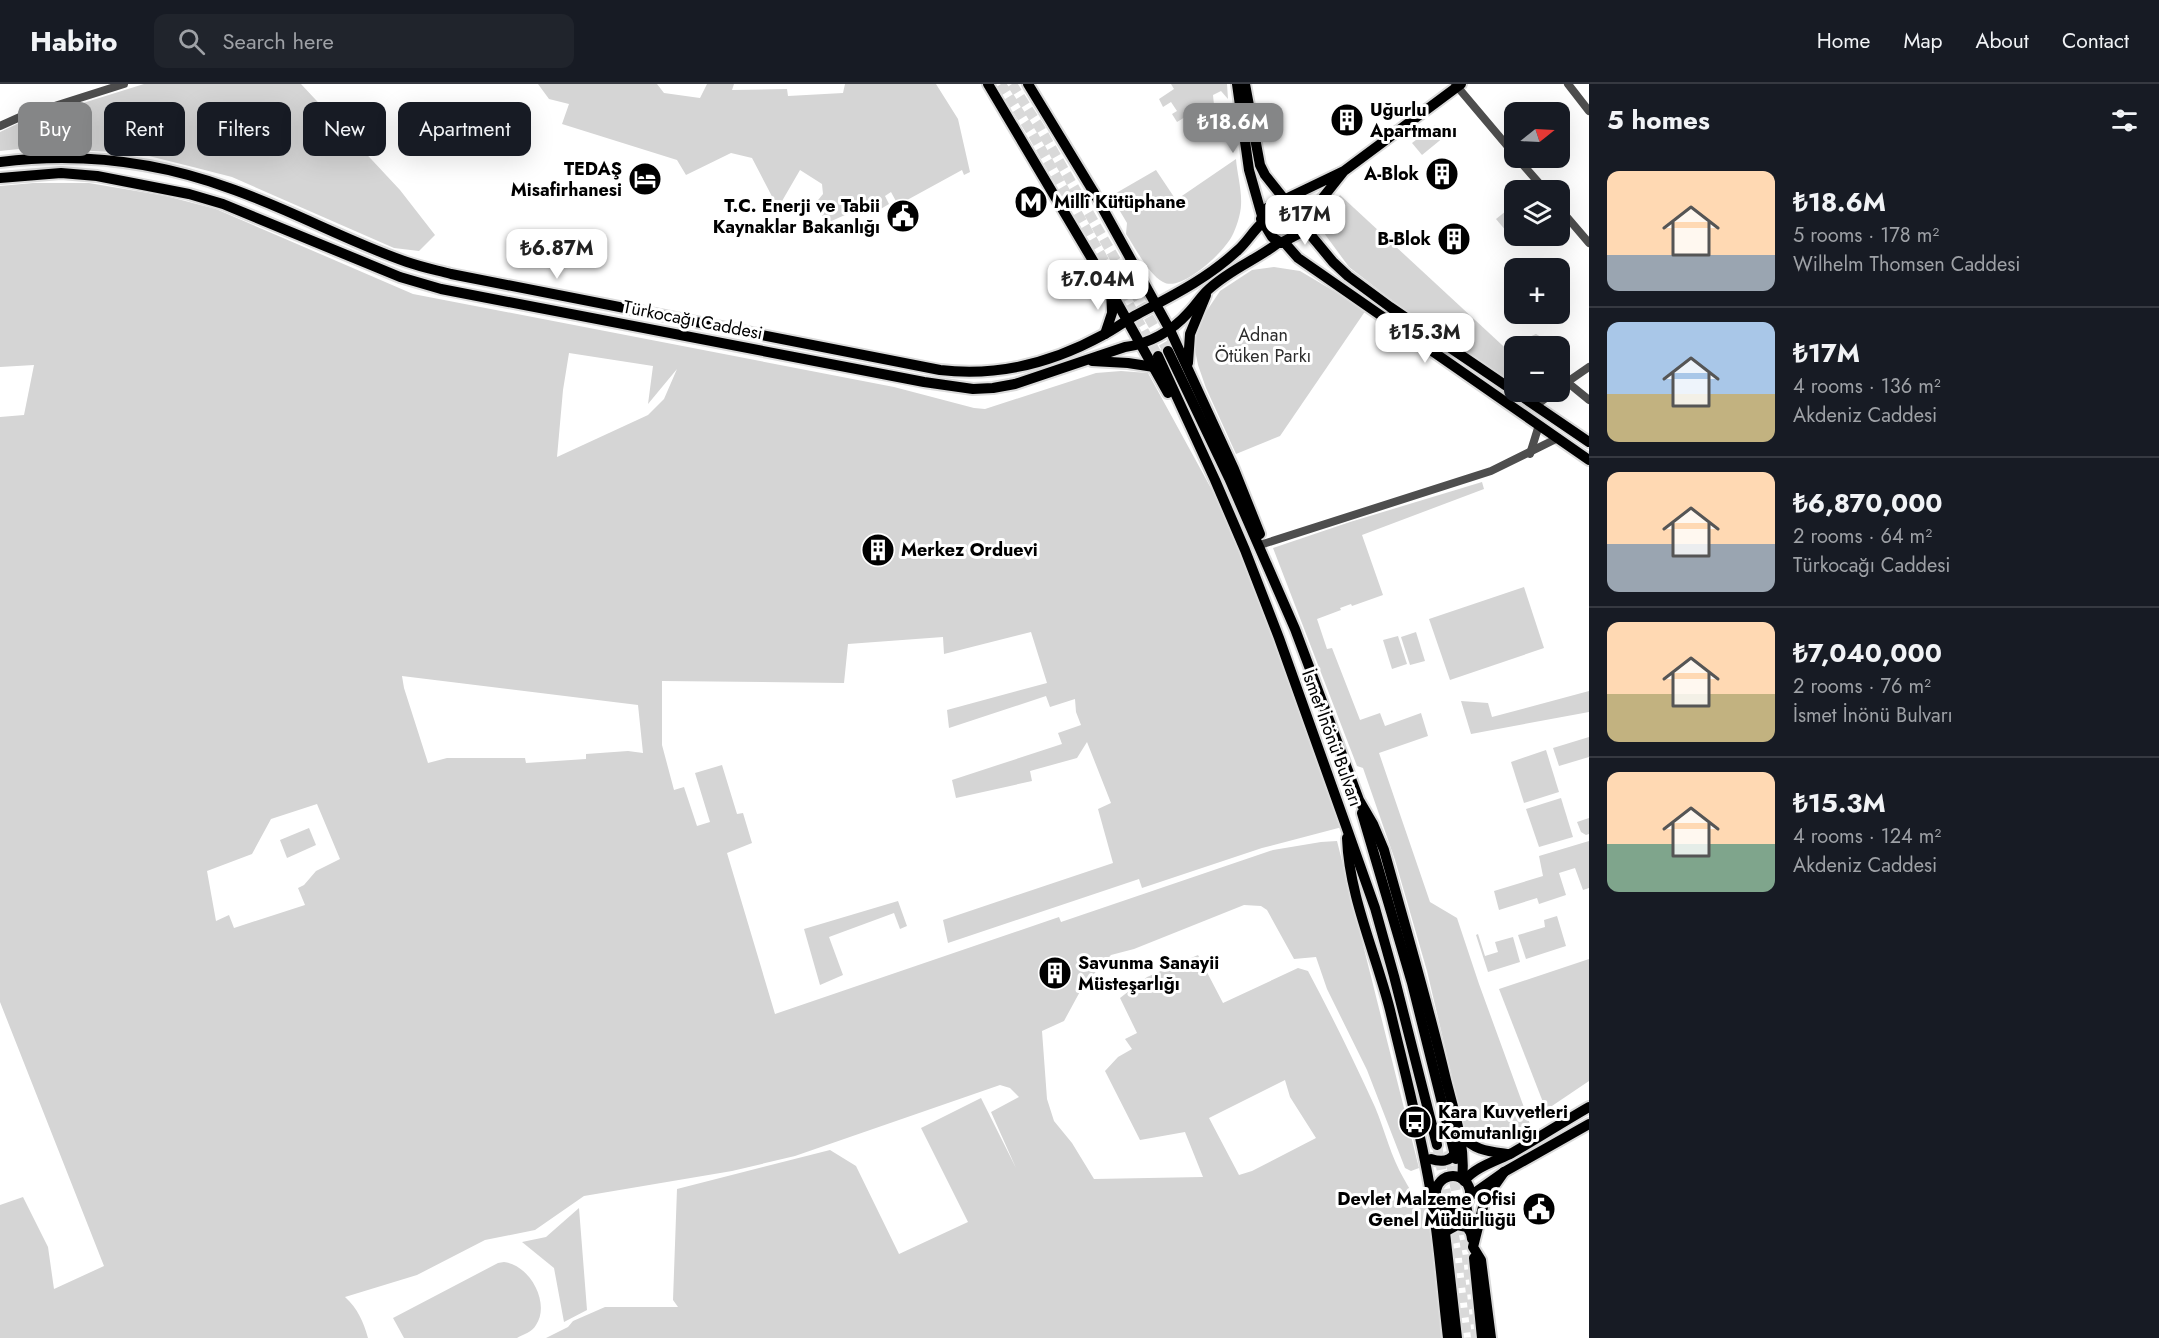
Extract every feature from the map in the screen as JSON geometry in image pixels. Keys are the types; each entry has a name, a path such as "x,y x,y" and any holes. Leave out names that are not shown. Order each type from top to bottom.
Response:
{"main road":[{"path":"988,84 1111,291 1215,480"},
{"path":"1028,84 1093,191 1170,330 1238,478 1296,629"},
{"path":"1237,84 1250,170 1262,219 1272,237 1281,242 1300,260 1589,460"},
{"path":"1245,84 1260,165 1265,175 1287,200 1333,262 1390,307 1589,442"},
{"path":"1262,219 1267,208 1344,171 1458,85"},
{"name":"Türkocağı Caddesi","path":"0,162 33,158 87,158 134,163 230,188 407,263 451,274 940,370 978,373 1019,368 1069,351 1105,335 1127,320 1176,295 1210,274 1240,249 1262,219"},
{"path":"1281,242 1300,232 1317,205 1344,171"},
{"name":"Türkocağı Caddesi","path":"0,178 61,173 97,176 189,194 224,204 400,277 441,289 924,382 973,389 1015,384 1125,347 1140,345 1170,330 1188,314 1208,290 1241,265 1264,254 1281,242"},
{"path":"400,277 407,263"},
{"path":"1188,367 1190,334 1208,290"},
{"path":"1105,335 1112,313 1111,291"},
{"path":"698,322 700,338"},
{"path":"710,325 712,341"},
{"name":"İsmet İnönü Bulvarı","path":"1359,800 1296,629 1229,478 1163,353 1279,638 1375,908 1442,1144 1391,913"},
{"path":"1086,360 1154,367"},
{"path":"1359,800 1412,983 1461,1179 1469,1188 1468,1200 1482,1338"},
{"path":"1359,800 1384,850 1438,1042 1464,1163 1461,1179"},
{"path":"1346,826 1438,1187 1437,1197 1442,1206 1457,1338"},
{"path":"1346,826 1353,882 1384,985 1430,1186 1448,1338"},
{"path":"1438,1187 1448,1177 1461,1179 1589,1107"},
{"path":"1442,1206 1457,1210 1504,1172 1589,1124"},
{"path":"1459,1134 1468,1144 1481,1151 1509,1154"},
{"path":"1431,1159 1444,1161 1453,1157 1455,1153"},
{"path":"1491,1338 1481,1260 1473,1247 1485,1199 1504,1172"},
{"path":"1444,1234 1450,1228 1461,1224 1471,1233"}],"street":[{"path":"0,126 20,117 124,84"},
{"path":"1568,84 1589,111"},
{"path":"1458,85 1504,141"},
{"path":"1526,168 1536,180"},
{"path":"1570,221 1589,243"},
{"path":"1570,380 1589,368"},
{"path":"1570,388 1589,400"},
{"path":"1535,406 1540,402"},
{"path":"1530,454 1539,425"},
{"path":"1263,544 1481,474 1530,454 1558,438"}],"green space":[{"path":"144,84 301,84 318,102 303,102 303,156 368,156 400,190 435,235 419,251 394,248 232,177 149,156 185,156 185,102 104,102 104,151 92,151 92,102 86,102"},
{"path":"538,84 657,84 664,93 700,98 707,84 734,84 732,90 787,89 788,96 843,93 845,84 936,84 958,119 970,172 964,175 962,170 898,205 891,192 885,196 889,204 879,210 874,202 827,223 814,205 823,194 822,184 800,170 778,208 752,158 731,153 686,175 677,160 562,124 569,104 549,99"},
{"path":"1171,84 1227,84 1228,99 1221,91 1213,95 1216,125 1206,134 1197,119 1195,120 1190,114 1177,122 1172,114 1177,111 1171,102 1163,107 1159,99 1174,89"},
{"path":"18,123 18,149 0,151 0,132"},
{"path":"1435,125 1444,137 1422,155 1412,143"},
{"path":"1236,159 1241,205 1232,236 1211,260 1191,276 1171,284 1163,282 1148,267 1126,234 1127,223 1111,196 1156,170 1176,200"},
{"path":"33,183 89,183 166,196 216,209 413,294 894,387 974,408 985,409 1096,373 1121,371 1148,373 1224,512 1346,826 1262,848 1142,888 1139,879 948,943 943,920 1113,863 1098,809 1111,803 1087,742 1077,758 1030,771 1032,781 956,798 952,780 1062,744 1058,733 1081,725 1076,712 1075,699 1050,707 1046,696 949,728 947,710 1047,683 1031,632 944,654 943,637 848,644 844,683 662,681 662,745 674,790 684,787 697,826 710,822 695,773 722,765 737,814 743,813 752,843 727,853 775,1014 1059,917 1061,922 1273,850 1337,841 1419,1168 1411,1171 1405,1168 1367,1070 1327,989 1316,957 1294,959 1267,910 1261,906 1244,905 1134,949 1111,955 1083,986 1064,1021 1042,1031 1047,1099 1054,1121 1072,1143 1094,1179 1203,1177 1185,1132 1140,1140 1105,1071 1118,1057 1132,1049 1125,1039 1137,1033 1120,998 1147,977 1198,955 1223,1003 1298,968 1308,971 1375,1107 1399,1171 1416,1197 1423,1203 1433,1206 1448,1338 546,1338 568,1327 573,1321 605,1307 678,1307 673,1300 677,1189 830,1150 856,1166 899,1254 968,1222 921,1128 981,1098 1016,1168 991,1112 1019,1097 1010,1088 1000,1085 795,1156 732,1171 584,1196 535,1230 485,1240 417,1275 345,1297 360,1316 368,1338 0,1338 0,1205 23,1197 48,1247 54,1289 104,1266 0,1002 0,417 24,415 34,365 0,367 0,186","holes":["569,353 653,366 648,404 677,369 664,399 648,415 557,457","402,676 638,705 643,753 628,751 586,754 586,759 526,763 525,758 447,758 428,763","317,804 340,859 316,871 304,885 298,888 305,905 234,928 229,915 216,921 207,871 252,854 271,819","1285,1080 1290,1097 1316,1138 1252,1171 1239,1175 1209,1118"]},
{"path":"1340,195 1504,347 1504,377 1420,322 1349,267 1324,233 1322,221"},
{"path":"1504,213 1504,228 1496,219"},
{"name":"Adnan Ötüken Parkı","path":"1274,267 1300,271 1366,310 1280,436 1236,454 1206,388 1193,340 1202,318 1220,291 1252,270"},
{"path":"1482,482 1484,489 1362,535 1383,595 1340,608 1341,610 1317,619 1327,649 1332,648 1360,720 1380,713 1385,726 1421,713 1428,736 1379,753 1430,902 1457,918 1530,1124 1497,1141 1481,1140 1464,1128 1427,971 1395,860 1363,768 1357,766 1273,548"},
{"path":"1524,587 1544,648 1450,680 1429,619"},
{"path":"1416,632 1425,661 1410,665 1401,637"},
{"path":"1398,636 1407,664 1392,669 1383,640"},
{"path":"1589,691 1589,712 1471,734 1461,701 1488,703 1492,717"},
{"path":"1589,737 1589,757 1559,766 1553,748"},
{"path":"1546,750 1559,792 1524,803 1511,762"},
{"path":"1561,798 1573,837 1539,847 1526,809"},
{"path":"1589,818 1589,834 1586,835 1581,832 1577,822"},
{"path":"309,828 316,845 287,858 280,840"},
{"path":"1589,841 1589,888 1583,890 1575,868 1559,873 1566,895 1539,904 1537,898 1499,910 1494,891 1543,876 1539,856"},
{"path":"898,901 907,926 900,929 894,913 829,937 843,975 820,985 804,929"},
{"path":"1557,916 1566,946 1526,959 1518,935 1545,927 1544,920"},
{"path":"1478,934 1485,956 1498,952 1495,942 1513,937 1520,962 1488,972 1476,935"},
{"path":"1589,959 1589,1081 1546,1110 1499,989"},
{"path":"579,1208 587,1310 564,1322 554,1268 522,1242 546,1237"},
{"path":"498,1263 513,1264 522,1270 535,1286 539,1296 540,1316 530,1331 517,1338 404,1338 393,1318"}],"tunnel":[{"path":"1001,84 1032,133 1158,356"},
{"path":"1012,84 1040,128 1168,351"},
{"path":"1437,1145 1458,1257 1467,1338"},
{"path":"1449,1151 1466,1250 1476,1338"}],"place":[{"name":"Uğurlu Apartmanı","path":"1347,120"},
{"name":"A-Blok","path":"1442,174"},
{"name":"TEDAŞ Misafirhanesi","path":"645,179"},
{"name":"Millî Kütüphane","path":"1031,202"},
{"name":"T.C. Enerji ve Tabii Kaynaklar Bakanlığı","path":"903,216"},
{"name":"B-Blok","path":"1454,239"},
{"name":"Merkez Orduevi","path":"878,550"},
{"name":"Savunma Sanayii Müsteşarlığı","path":"1055,973"},
{"name":"Kara Kuvvetleri Komutanlığı","path":"1415,1122"},
{"name":"Devlet Malzeme Ofisi Genel Müdürlüğü","path":"1539,1209"}]}
